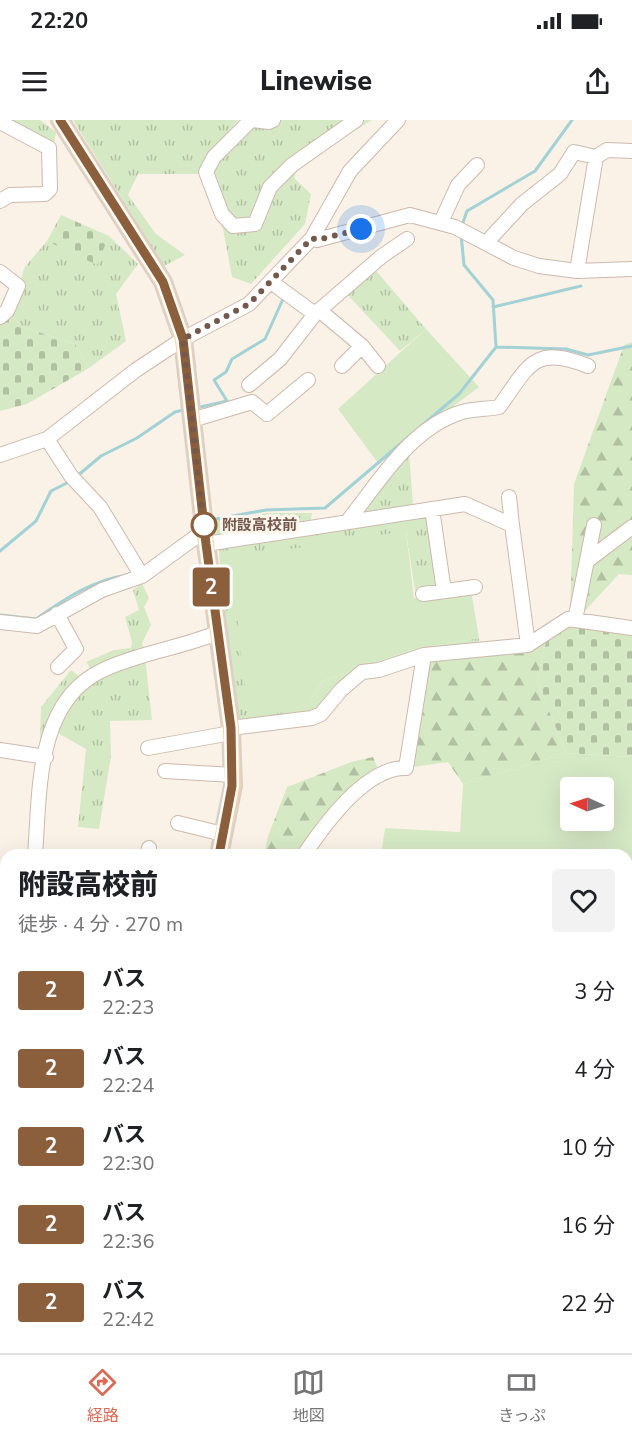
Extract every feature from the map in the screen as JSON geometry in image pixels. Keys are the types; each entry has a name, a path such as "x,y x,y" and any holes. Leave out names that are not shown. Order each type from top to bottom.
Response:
{"main road":[{"path":"60,120 163,282 183,339 205,538 231,730 233,775 220,849"}],"street":[{"path":"273,120 252,120 214,157 206,172 222,214 232,226 255,224 270,187 292,165 356,120"},
{"path":"0,454 47,439 136,370 183,339 249,304 312,238 350,171 398,120"},
{"path":"0,122 49,148 50,189 45,194 10,195 0,201"},
{"path":"486,243 522,204 560,174 574,152 596,157 607,150 632,151"},
{"path":"577,271 596,157"},
{"path":"441,222 458,185 477,165"},
{"path":"312,238 317,240 410,215 441,222 514,258 538,266 577,271 632,269"},
{"path":"249,385 280,359 317,312 382,256 407,238"},
{"path":"0,272 18,286 7,311 0,317"},
{"path":"271,282 317,312 362,346 378,366"},
{"path":"342,366 362,346"},
{"path":"347,522 400,454 434,426 463,412 499,407 529,364 538,358 567,358 588,366"},
{"path":"192,420 252,402 267,414 308,380"},
{"path":"47,439 71,476 100,507 142,576"},
{"path":"509,497 528,645"},
{"path":"0,622 37,626 102,590 142,576 205,538 347,522 465,504 512,525"},
{"path":"432,509 444,591"},
{"path":"575,620 594,525"},
{"path":"586,561 632,527"},
{"path":"423,594 475,587"},
{"path":"57,614 76,650 58,667"},
{"path":"148,748 231,730 312,718 321,714 341,690 362,672 379,670 424,655 528,645 568,619 632,628"},
{"path":"36,849 51,729 59,711 84,681 101,670 122,662 189,645 217,633"},
{"path":"308,849 331,817 363,786 395,768 406,768 424,655"},
{"path":"0,750 46,757"},
{"path":"165,771 233,775"},
{"path":"178,823 224,834"}],"green space":[{"path":"2,120 40,120 56,132 54,143"},
{"path":"73,120 238,120 214,150 201,174 138,174 128,195 156,234 185,255 164,266"},
{"path":"257,120 372,120 298,166 294,178 311,194 305,224 251,284 232,277 223,229 210,195 218,181 211,172 222,158 249,134"},
{"path":"61,215 109,236 97,265 47,241"},
{"path":"109,236 138,264 116,294 126,341 89,368 75,344 23,327 12,316 24,268 47,241 97,264"},
{"path":"372,266 426,329 400,351 344,291"},
{"path":"7,311 23,327 75,344 89,368 27,404 0,411 0,317"},
{"path":"426,329 479,387 378,463 338,409"},
{"path":"632,342 632,575 619,574 583,613 570,615 574,484 624,345"},
{"path":"409,451 413,506 362,513"},
{"path":"268,513 312,513 310,526 215,539 213,527 217,519"},
{"path":"431,513 441,588 415,591 406,531 305,709 322,681 411,650 479,638 479,645 379,668 318,712 233,725 214,580 220,575 219,546"},
{"path":"406,531 414,598 471,590 479,638 411,650 322,681 305,709 248,718 231,558"},
{"path":"142,583 149,598 144,607 151,625 142,643 145,653 93,672 86,662 114,650 131,648 132,642 125,617 139,610 133,590"},
{"path":"568,619 632,628 632,757 566,753 537,680 548,633"},
{"path":"546,642 537,680 566,753 463,784 448,762 413,767 430,660 513,654"},
{"path":"145,656 152,720 110,721 111,756 99,829 78,827 86,749 51,729 84,681"},
{"path":"71,670 83,679 40,744 41,707"},
{"path":"566,753 632,757 632,849 382,849 385,828 460,832 463,784"},
{"path":"373,757 379,771 330,812 300,849 265,849 287,787 351,762"}],"waterway":[{"path":"462,225 467,211 535,171 572,120"},
{"path":"461,234 464,265 493,300 496,347"},
{"path":"493,307 581,286"},
{"path":"196,408 227,401 214,380 226,372 232,359 265,339 283,299"},
{"path":"210,520 266,510 325,508 459,394 496,347 566,349 588,355 632,346"},
{"path":"76,477 101,456 137,438 175,412 187,409"},
{"path":"0,551 36,521 51,491 71,481"},
{"path":"0,615 36,619 91,586 128,575"}],"bus line":[{"name":"2","path":"60,120 163,282 183,339 206,544 231,728 232,786 220,849"}],"place":[{"name":"附設高校前","path":"204,525"}],"route":[{"path":"204,525 204,531 183,339 249,304 312,238 317,240 361,229"}]}
